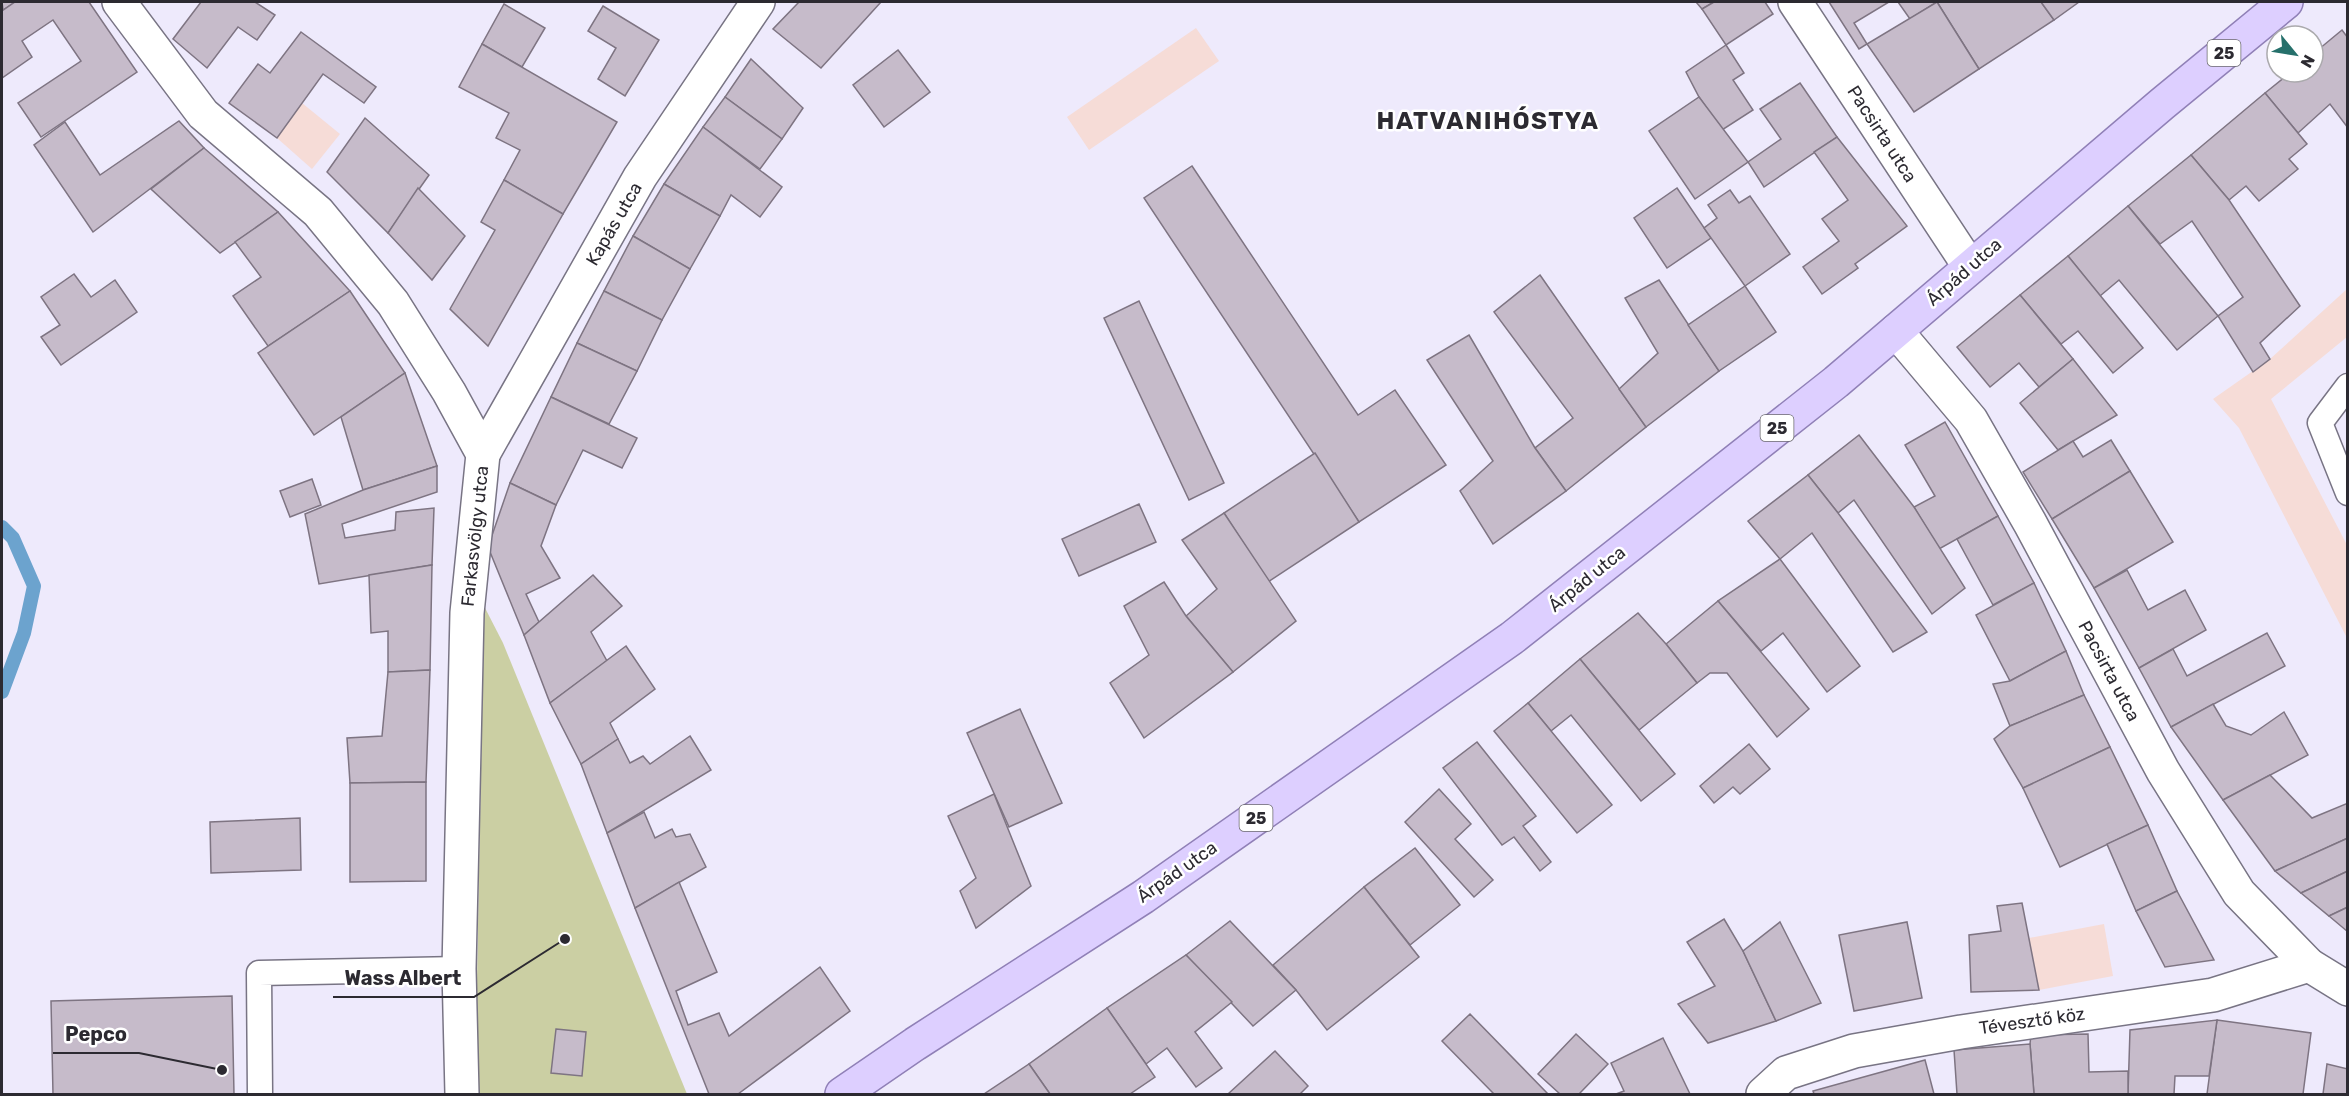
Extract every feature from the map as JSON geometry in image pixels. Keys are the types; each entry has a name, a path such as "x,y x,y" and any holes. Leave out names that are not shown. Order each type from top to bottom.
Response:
{"main road":[{"name":"Árpád utca","path":"842,1095 915,1044 1143,897 1512,638 1836,382 2286,2"}],"street":[{"name":"Kapás utca","path":"483,454 640,177 758,2"},
{"name":"Pacsirta utca","path":"1795,2 1970,267"},
{"name":"Farkasvölgy utca","path":"123,4 203,114 318,212 393,303 449,392 483,454 467,613 459,969 462,1095"},
{"name":"Pacsirta utca","path":"1896,332 1971,420 2030,523 2163,771 2240,893 2309,965 2348,989"},
{"name":"Tévesztő köz","path":"1763,1095 1786,1073 1854,1051 1972,1030 2213,995 2309,965"}],"lane":[{"path":"2348,386 2320,423 2348,493"},
{"path":"260,1095 259,973 459,969"}],"shaded area":[{"path":"1196,28 1219,61 1089,150 1067,117"},
{"path":"302,103 340,134 312,169 277,138"},
{"path":"2347,289 2347,337 2271,399 2347,545 2347,638 2239,428 2213,399 2270,359"},
{"path":"2104,924 2113,976 2039,990 2029,938"}],"green space":[{"path":"484,606 503,643 687,1094 476,1094"}],"building":[{"path":"2,2 15,2 3,10"},
{"path":"15,2 89,2 137,72 41,137 18,103 81,61 53,20 22,41 32,57 2,78 2,11"},
{"path":"201,2 255,2 275,15 257,40 238,27 207,68 173,39"},
{"path":"799,2 881,2 821,68 773,29"},
{"path":"1696,2 1714,2 1702,9"},
{"path":"1714,2 1765,2 1773,14 1726,45 1702,9"},
{"path":"1829,2 1889,2 1854,23 1867,44 1859,49"},
{"path":"1898,2 1937,2 1910,19"},
{"path":"1937,2 2041,2 2054,20 1979,69"},
{"path":"1937,2 1979,69 1914,112 1867,44"},
{"path":"2041,2 2079,2 2054,20"},
{"path":"504,4 545,28 522,67 482,44"},
{"path":"603,6 659,40 625,96 598,79 616,48 588,31"},
{"path":"2342,30 2348,38 2348,128 2330,104 2298,133 2265,93 2276,84 2325,84 2325,44"},
{"path":"301,32 376,87 364,103 323,74 277,138 229,103 258,64 270,73"},
{"path":"482,44 617,122 563,214 504,180 520,150 496,138 509,113 459,87"},
{"path":"1726,45 1744,73 1733,80 1753,110 1722,130 1699,97 1686,72"},
{"path":"898,50 930,92 884,127 853,85"},
{"path":"751,59 803,108 782,139 725,97"},
{"path":"1800,83 1837,137 1764,187 1748,162 1781,139 1760,109"},
{"path":"2265,93 2307,144 2289,159 2298,169 2259,201 2246,186 2229,200 2191,155"},
{"path":"725,97 782,139 760,169 703,127"},
{"path":"1699,97 1748,162 1695,199 1649,131"},
{"path":"365,118 429,175 388,233 327,172"},
{"path":"179,121 204,148 93,232 34,145 65,122 100,175"},
{"path":"703,127 782,187 760,217 731,195 720,216 664,184"},
{"path":"1837,137 1907,226 1855,264 1858,268 1822,294 1803,267 1839,241 1822,219 1848,200 1814,152"},
{"path":"204,148 278,212 220,253 151,189"},
{"path":"2191,155 2229,200 2300,306 2260,343 2270,359 2253,372 2218,316 2243,297 2192,221 2160,244 2128,206"},
{"path":"1192,166 1358,415 1395,390 1446,465 1359,522 1144,198"},
{"path":"504,180 563,214 488,346 450,309 495,230 481,222"},
{"path":"664,184 720,216 690,269 633,236"},
{"path":"418,188 465,236 432,280 388,233"},
{"path":"1677,188 1711,238 1667,268 1634,218"},
{"path":"1730,190 1739,203 1750,196 1790,254 1745,286 1704,228 1717,218 1708,205"},
{"path":"2128,206 2218,316 2177,350 2119,280 2100,296 2068,256"},
{"path":"278,212 350,291 268,346 233,296 261,277 235,242"},
{"path":"633,236 690,269 662,320 604,291"},
{"path":"2068,256 2143,348 2113,373 2078,331 2061,344 2020,295"},
{"path":"74,274 91,297 115,280 137,312 61,365 41,337 60,325 41,297"},
{"path":"1540,275 1646,427 1566,491 1535,448 1573,418 1494,312"},
{"path":"1659,280 1719,371 1646,427 1619,389 1658,353 1625,298"},
{"path":"1745,286 1776,332 1719,371 1688,325"},
{"path":"350,291 405,373 314,435 258,353"},
{"path":"604,291 662,320 637,371 577,343"},
{"path":"2020,295 2073,359 2039,387 2019,363 1990,387 1957,347"},
{"path":"1139,301 1224,483 1189,500 1104,318"},
{"path":"1469,335 1535,448 1566,491 1493,544 1460,491 1493,461 1427,360"},
{"path":"577,343 637,371 609,424 551,397"},
{"path":"2073,359 2117,415 2058,450 2020,403"},
{"path":"405,373 437,466 363,490 341,417"},
{"path":"551,397 637,438 622,468 583,450 556,505 510,483"},
{"path":"1945,422 1998,516 1939,549 1914,507 1935,496 1905,445"},
{"path":"1859,435 1914,507 1965,588 1932,614 1854,500 1838,513 1808,475"},
{"path":"2111,440 2130,471 2052,519 2023,472 2073,441 2083,457"},
{"path":"1315,453 1359,522 1268,582 1224,513"},
{"path":"437,466 437,492 342,524 345,538 395,530 396,512 434,508 432,565 319,584 305,514 363,490"},
{"path":"2130,471 2173,542 2094,588 2052,519"},
{"path":"1808,475 1927,632 1893,652 1812,533 1780,559 1748,521"},
{"path":"312,479 321,505 290,517 280,491"},
{"path":"510,483 556,505 541,546 560,578 526,594 539,622 524,635 488,547"},
{"path":"1139,504 1156,542 1079,576 1062,539"},
{"path":"1224,513 1296,621 1233,672 1186,616 1217,589 1182,540"},
{"path":"1998,516 2034,583 1993,605 1957,539"},
{"path":"1780,559 1860,666 1827,692 1783,633 1761,651 1718,601"},
{"path":"432,565 430,670 388,672 388,631 371,633 369,575"},
{"path":"2127,570 2148,610 2185,590 2206,630 2139,668 2094,588"},
{"path":"593,575 622,606 591,632 607,661 550,703 524,635"},
{"path":"1164,582 1186,616 1233,672 1144,738 1110,683 1149,655 1124,606"},
{"path":"2034,583 2066,651 2010,681 1976,615"},
{"path":"1718,601 1809,709 1777,737 1727,673 1710,673 1697,683 1666,644"},
{"path":"1638,613 1697,683 1639,730 1580,659"},
{"path":"2267,633 2285,666 2171,727 2139,668 2173,649 2187,676"},
{"path":"626,646 655,689 610,723 618,739 581,764 550,703"},
{"path":"2066,651 2084,695 2010,726 1993,684 2010,681"},
{"path":"1580,659 1675,774 1641,801 1571,715 1551,731 1528,703"},
{"path":"430,670 426,782 350,783 347,738 382,736 388,672"},
{"path":"2084,695 2110,747 2023,788 1994,739 2010,726"},
{"path":"1528,703 1612,805 1577,833 1494,731"},
{"path":"2213,704 2226,726 2251,735 2284,712 2308,755 2223,800 2171,727"},
{"path":"1020,709 1062,803 1009,827 967,733"},
{"path":"690,736 711,770 607,833 581,764 618,739 630,763 643,756 650,764"},
{"path":"1477,742 1536,816 1523,826 1551,862 1540,871 1514,837 1502,845 1443,768"},
{"path":"1749,744 1770,769 1740,794 1733,787 1714,803 1700,786"},
{"path":"2110,747 2148,825 2060,867 2023,788"},
{"path":"2270,775 2312,818 2348,803 2348,838 2275,871 2223,800"},
{"path":"426,782 426,881 350,882 350,783"},
{"path":"1439,789 1471,824 1455,839 1493,880 1474,897 1405,822"},
{"path":"994,794 1031,886 976,928 960,891 976,878 948,816"},
{"path":"644,812 655,838 672,829 676,837 690,834 706,867 635,908 607,833"},
{"path":"300,818 301,870 211,873 210,822"},
{"path":"2148,825 2177,891 2136,911 2107,844"},
{"path":"2348,838 2348,871 2301,893 2275,871"},
{"path":"1415,848 1460,905 1410,945 1364,887"},
{"path":"2348,871 2348,907 2329,916 2301,893"},
{"path":"679,882 717,972 676,991 688,1025 719,1013 729,1036 820,967 850,1011 738,1094 709,1094 635,908"},
{"path":"1364,887 1419,957 1327,1030 1273,965"},
{"path":"2177,891 2214,960 2165,967 2136,911"},
{"path":"2022,903 2039,990 1971,992 1969,935 2001,931 1997,906"},
{"path":"2348,907 2348,932 2329,916"},
{"path":"1724,919 1743,951 1776,1021 1708,1043 1678,1004 1715,986 1687,942"},
{"path":"1230,921 1296,990 1253,1026 1186,955"},
{"path":"1780,922 1821,1003 1776,1021 1743,951"},
{"path":"1907,922 1922,998 1854,1011 1839,935"},
{"path":"1186,955 1232,1002 1195,1032 1222,1068 1196,1087 1167,1048 1146,1064 1107,1008"},
{"path":"232,996 234,1094 53,1094 51,1001"},
{"path":"1107,1008 1155,1077 1130,1094 1050,1094 1029,1064"},
{"path":"1470,1014 1548,1094 1494,1094 1442,1041"},
{"path":"2217,1020 2311,1033 2303,1094 2207,1094"},
{"path":"2217,1020 2209,1076 2175,1076 2174,1094 2128,1094 2130,1030"},
{"path":"556,1029 586,1032 582,1076 551,1073"},
{"path":"1576,1034 1608,1064 1579,1094 1560,1094 1538,1074"},
{"path":"2088,1034 2089,1072 2128,1071 2128,1094 2034,1094 2031,1035"},
{"path":"1663,1038 1690,1094 1616,1094 1624,1091 1611,1063"},
{"path":"2030,1044 2034,1094 1957,1094 1954,1050"},
{"path":"1275,1051 1308,1086 1300,1094 1228,1094"},
{"path":"1925,1060 1934,1094 1814,1094 1813,1091"},
{"path":"1029,1064 1050,1094 984,1094"},
{"path":"2327,1064 2348,1069 2348,1094 2323,1094"}],"waterway":[{"path":"2,527 13,538 34,586 24,633 2,692"}],"place":[{"name":"Wass Albert","path":"565,939"},
{"name":"Pepco","path":"222,1070"}],"district":[{"name":"HATVANIHÓSTYA","path":"1488,121"}]}
